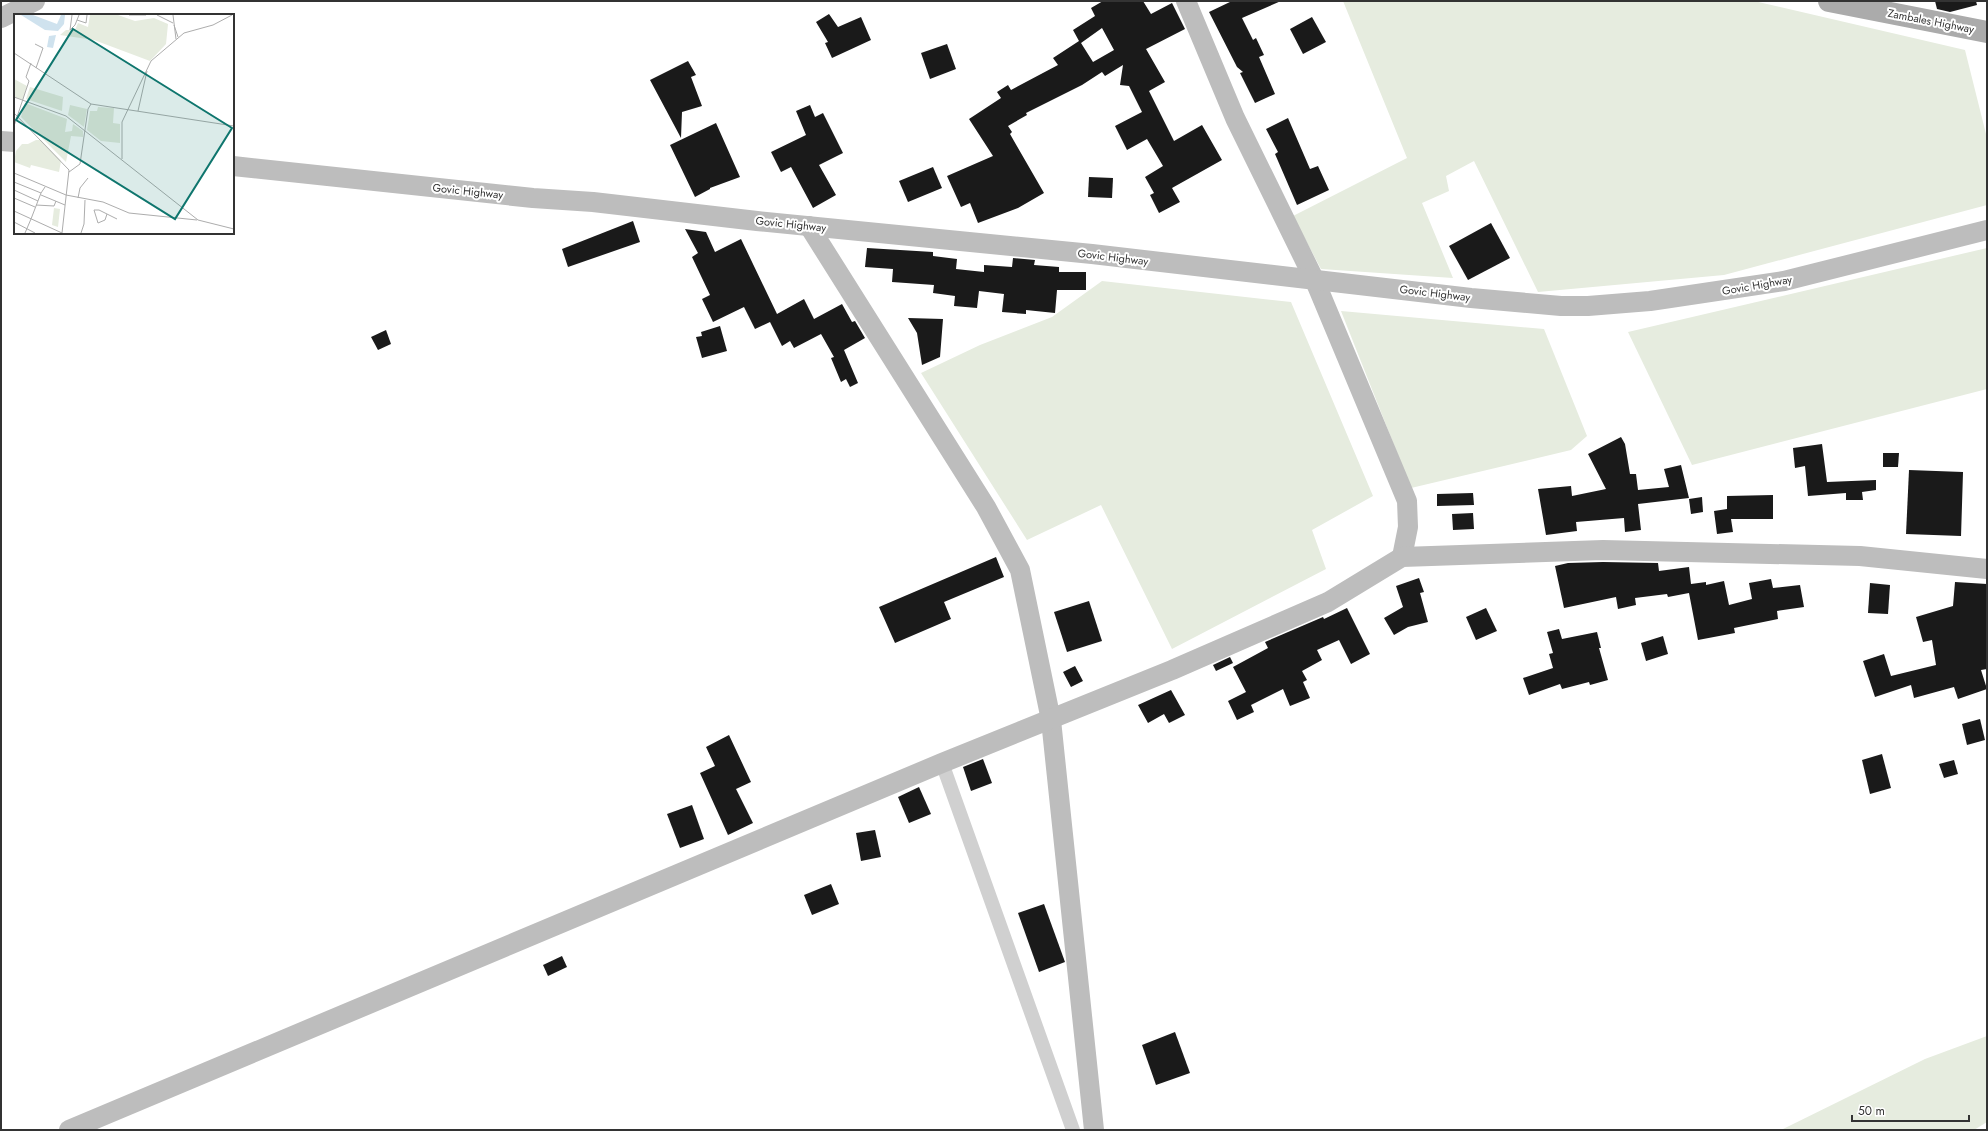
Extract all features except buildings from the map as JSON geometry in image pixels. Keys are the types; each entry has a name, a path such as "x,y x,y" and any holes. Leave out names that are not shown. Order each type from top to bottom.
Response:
{"main road":[{"name":"Zambales Highway","path":"1829,1 1987,32"}],"street":[{"path":"1,18 35,1"},
{"path":"1186,1 1235,118 1315,281 1407,501 1408,527 1402,557"},
{"path":"1,141 14,142"},
{"name":"Govic Highway","path":"234,166 1092,254 1471,298 1588,306 1669,298 1784,281 1987,230"},
{"path":"808,226 986,507 1020,570 1051,720 1094,1130"},
{"path":"69,1130 942,763 1112,696 1328,602 1402,557 1603,550 1860,556 1987,568"},
{"path":"942,763 1073,1130"}],"shaded area":[{"path":"1343,1 1754,1 1965,50 1987,138 1987,205 1724,275 1538,292 1474,161 1446,176 1449,191 1422,203 1453,278 1321,269 1293,216 1407,158"},
{"path":"1987,248 1987,389 1692,465 1628,332"},
{"path":"1102,281 1291,302 1373,496 1312,530 1326,569 1172,649 1101,505 1027,540 921,373 980,345 1052,317"},
{"path":"1341,311 1544,329 1587,436 1571,450 1411,488"},
{"path":"1987,1036 1987,1122 1974,1130 1781,1130 1925,1059"}]}
